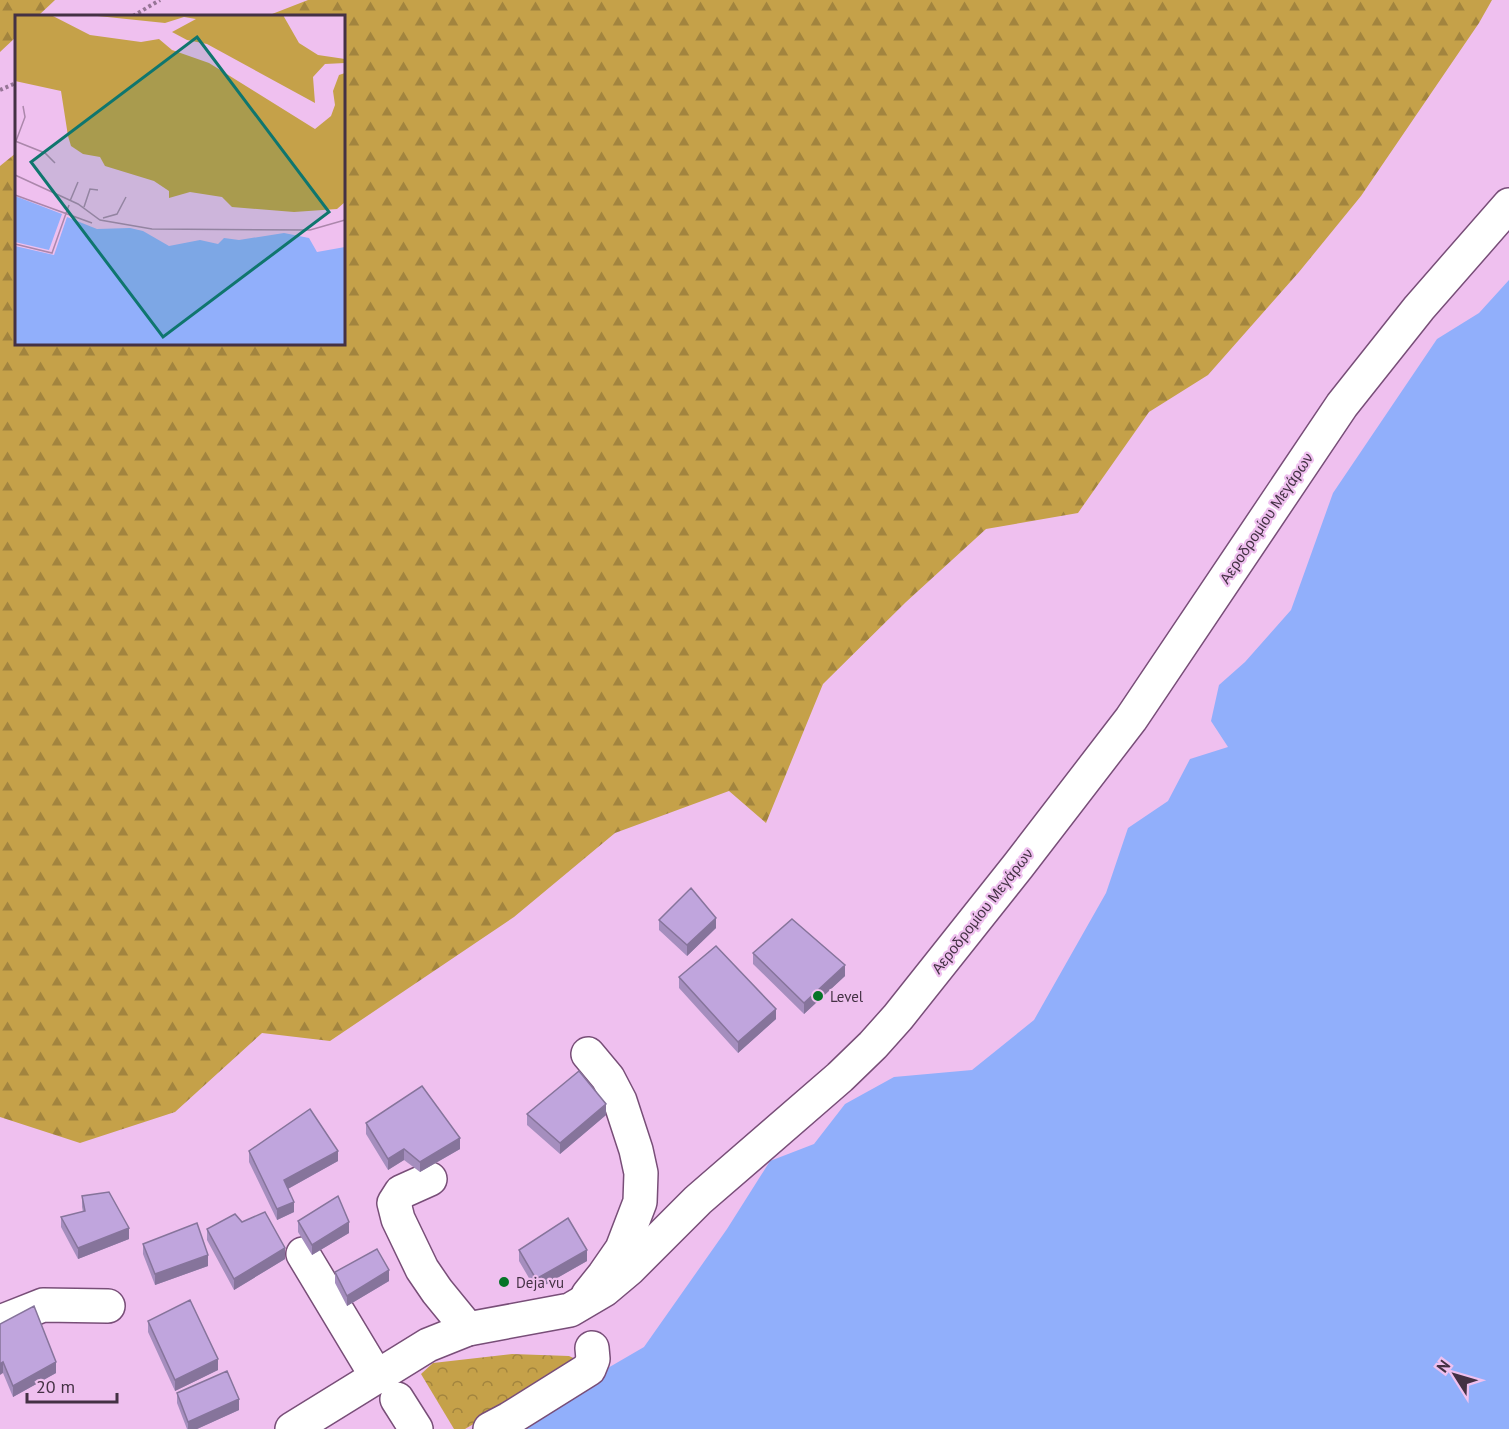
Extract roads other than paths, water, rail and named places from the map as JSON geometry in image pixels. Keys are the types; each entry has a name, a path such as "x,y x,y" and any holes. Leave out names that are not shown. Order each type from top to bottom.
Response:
{"main road":[{"name":"Αεροδρομίου Μεγάρων","path":"292,1429 387,1388 428,1345 468,1329 570,1310 604,1290 629,1269 698,1200 840,1077 873,1045 898,1017 1018,866 1131,719 1342,405 1419,308 1509,205"},
{"path":"579,1305 622,1249 640,1202 641,1182 636,1150 620,1101 608,1078 588,1054"},
{"path":"430,1179 401,1192 394,1203 398,1219 422,1269 468,1329"},
{"path":"303,1254 387,1388 416,1429"},
{"path":"0,1322 43,1305 108,1306"},
{"path":"490,1429 589,1369 593,1359 592,1348"}],"water":[{"path":"1509,280 1509,1429 503,1429 644,1347 727,1229 770,1161 814,1144 845,1104 894,1077 972,1070 1034,1020 1106,893 1128,828 1168,801 1190,759 1228,747 1211,721 1219,685 1245,662 1291,610 1333,493 1437,339 1479,313"}],"place":[{"name":"Level","path":"818,996"},
{"name":"Deja vu","path":"504,1282"}]}
